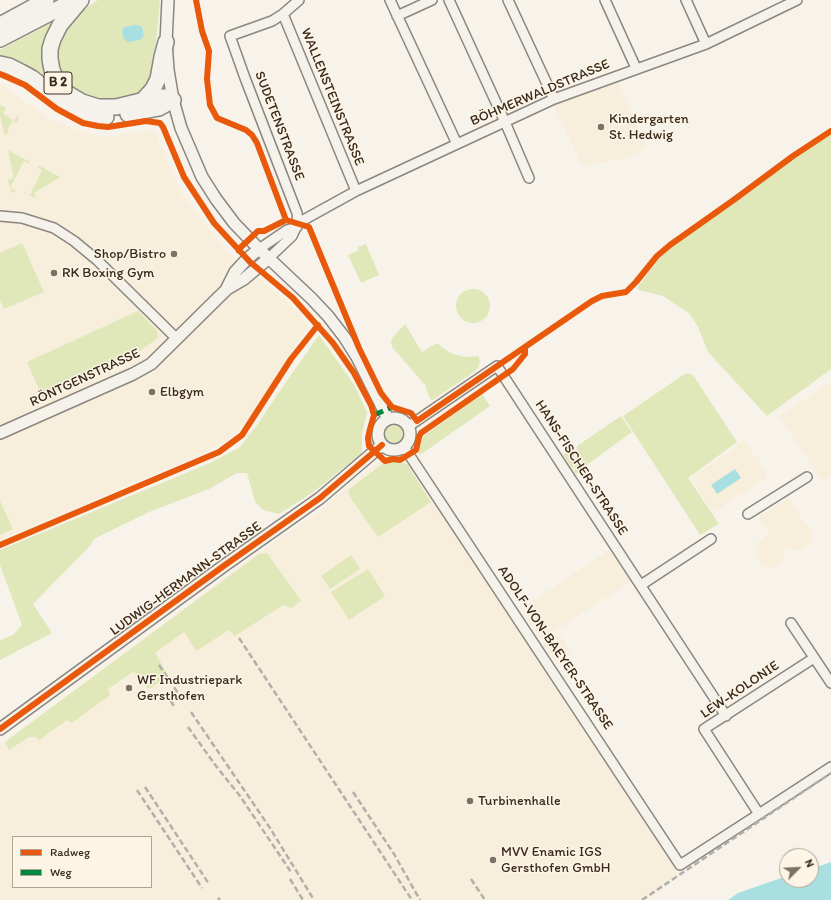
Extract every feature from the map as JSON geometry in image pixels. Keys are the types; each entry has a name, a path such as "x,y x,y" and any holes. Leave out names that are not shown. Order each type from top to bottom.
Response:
{"highway":[{"path":"0,25 46,0"},
{"path":"0,39 75,0"},
{"name":"B 2","path":"81,0 60,25 50,49 52,70 57,82 65,92 82,102 98,107 116,107 157,97 165,97 173,100"},
{"path":"143,100 153,89 158,78 166,42"},
{"name":"B 2","path":"0,64 10,66 32,78 69,107 83,114 98,117 115,116 159,108 173,100"}],"street":[{"path":"168,0 166,42 168,70 173,100 181,128 202,177 234,223 311,298 328,316 345,338 357,357 388,419"},
{"path":"283,14 299,0"},
{"path":"390,0 457,144"},
{"path":"397,16 432,0"},
{"path":"449,0 529,178"},
{"path":"508,0 554,99"},
{"path":"605,0 636,68"},
{"path":"686,0 706,44"},
{"name":"BÖHMERWALDSTRASSE","path":"297,225 356,191 554,99 636,68 706,44 797,0"},
{"name":"SUDETENSTRASSE","path":"283,14 272,21 230,36 297,213 297,225"},
{"name":"WALLENSTEINSTRASSE","path":"283,14 356,191"},
{"path":"0,216 22,218 54,228 74,241 97,260 177,339"},
{"path":"259,249 297,225"},
{"path":"269,258 292,236 297,225"},
{"name":"RÖNTGENSTRASSE","path":"227,289 235,272 259,249"},
{"name":"RÖNTGENSTRASSE","path":"0,433 133,374 151,364 227,289 244,279 269,258"},
{"name":"HANS-FISCHER-STRASSE","path":"409,426 497,366 726,716"},
{"path":"394,417 399,418 404,420 409,426 411,435 410,440 404,447 398,450 392,450 382,446 378,436 378,430 380,425 388,419 394,417"},
{"name":"LUDWIG-HERMANN-STRASSE","path":"0,729 225,565 320,498 382,446"},
{"name":"ADOLF-VON-BAEYER-STRASSE","path":"404,447 680,865 759,814"},
{"path":"748,514 807,476"},
{"path":"641,585 711,539"},
{"path":"790,623 831,683"},
{"name":"LEW-KOLONIE","path":"759,814 704,729 814,658"},
{"path":"759,814 831,766"}],"shaded area":[{"name":"Kindergarten St. Hedwig","path":"617,82 647,148 621,160 606,161 582,166 554,105"},
{"path":"0,85 3,85 45,116 74,129 103,137 154,130 181,193 232,257 288,302 309,325 251,416 234,436 208,451 0,540"},
{"path":"831,382 831,476 823,482 779,416"},
{"path":"744,439 755,456 757,455 762,462 760,465 766,473 766,478 713,513 692,482 692,476 735,448"},
{"path":"383,459 407,462 678,873 648,900 0,900 0,745 261,551 318,513 346,488"},
{"path":"789,498 804,522 812,528 812,543 799,551 788,547 785,550 783,563 773,569 763,567 757,559 756,549 758,546 756,543 768,535 768,532 759,517"},
{"path":"610,549 632,581 547,636 540,638 521,609"},
{"path":"559,633 571,653 555,663 543,644"}],"green space":[{"path":"98,0 160,0 153,74 144,93 118,101 91,101 65,83 56,60 59,38 76,15"},
{"path":"60,18 50,74 113,113 0,61 0,50"},
{"path":"0,105 6,108 3,113 14,121 17,116 19,118 16,123 13,121 7,129 9,131 5,136 0,115"},
{"path":"831,128 831,369 767,416 708,352 698,327 690,314 663,296 639,290 637,288 670,245"},
{"path":"8,150 30,162 29,164 24,161 10,188 8,180 14,178"},
{"path":"38,165 60,177 34,193 37,198 24,193 24,192 30,195 42,170 37,167"},
{"path":"10,188 16,191 14,193 11,192"},
{"path":"22,243 44,292 4,309 0,300 0,253"},
{"path":"366,244 379,275 361,283 348,255 359,250 358,247"},
{"path":"470,289 476,289 480,290 487,296 490,306 489,313 483,320 476,323 470,323 466,322 459,316 456,309 456,303 457,299 463,292"},
{"path":"138,311 157,331 158,338 133,356 43,398 27,362"},
{"path":"405,324 422,352 437,343 453,354 465,357 478,356 480,360 478,368 433,400 430,399 425,385 392,347 392,338"},
{"path":"319,335 355,386 367,413 362,434 362,453 312,493 279,514 263,510 255,502 247,473 237,473 209,489 149,512 94,539 89,547 33,604 52,633 0,660 0,640 13,635 22,625 0,565 0,550 210,463 240,447 257,425"},
{"path":"686,373 693,375 737,442 688,478 719,524 700,535 623,416"},
{"path":"482,394 490,406 420,455 417,449 424,436"},
{"path":"621,416 632,432 576,474 574,472 577,446"},
{"path":"394,425 398,426 402,430 402,438 398,442 394,443 390,442 386,438 385,434 386,430 390,426"},
{"path":"575,447 573,470 563,455"},
{"path":"392,461 407,464 431,502 378,537 350,497 348,490 384,463"},
{"path":"0,501 13,529 0,535"},
{"path":"267,553 301,601 292,608 283,605 235,636 229,630 196,651 184,632 155,653 168,675 151,688 145,686 134,671 108,689 110,695 72,723 67,720 39,740 36,737 29,737 9,750 5,742 259,554"},
{"path":"351,555 360,569 330,589 321,576"},
{"path":"368,569 385,596 349,620 331,592"}],"water":[{"path":"135,25 142,27 144,36 140,40 128,42 123,37 122,30 124,27"},
{"path":"735,469 741,478 717,494 711,485"},
{"path":"831,862 831,900 728,900 738,893 779,879 779,888 819,888 819,866"}],"railway":[{"path":"239,638 412,900"},
{"path":"159,665 184,702"},
{"path":"166,693 175,708"},
{"path":"191,712 270,828 314,900"},
{"path":"188,727 240,796 291,872"},
{"path":"642,900 831,773"},
{"path":"145,787 209,884"},
{"path":"137,790 202,888"},
{"path":"353,792 394,854 420,900"},
{"path":"290,879 303,900"},
{"path":"471,879 485,900"}],"marked path":[{"path":"374,415 392,407"}],"cycle path":[{"path":"196,0 202,31 209,51 207,79 210,105 217,118 246,130 252,135 257,143 286,220"},
{"path":"0,74 25,85 57,109 83,123 108,127 146,121 160,123 184,177 214,223 250,262 293,298 333,343 354,373 371,405 374,415 368,438 369,446 385,461 393,459 400,460 416,450 421,433 513,369 525,354 525,347"},
{"path":"239,251 240,248 258,231 264,231 286,220 309,227 359,348 381,393 392,407 411,413 417,421 592,301 602,296 626,292 657,256 670,245 793,156 831,131"},
{"path":"0,545 219,452 242,435 291,359 318,325"},
{"path":"0,729 225,565 320,498 382,445"}],"place":[{"name":"Kindergarten St. Hedwig","path":"601,127"},
{"name":"Shop/Bistro","path":"174,254"},
{"name":"RK Boxing Gym","path":"54,273"},
{"name":"Elbgym","path":"152,392"},
{"name":"WF Industriepark Gersthofen","path":"129,688"},
{"name":"Turbinenhalle","path":"470,801"},
{"name":"MVV Enamic IGS Gersthofen GmbH","path":"493,860"}]}
